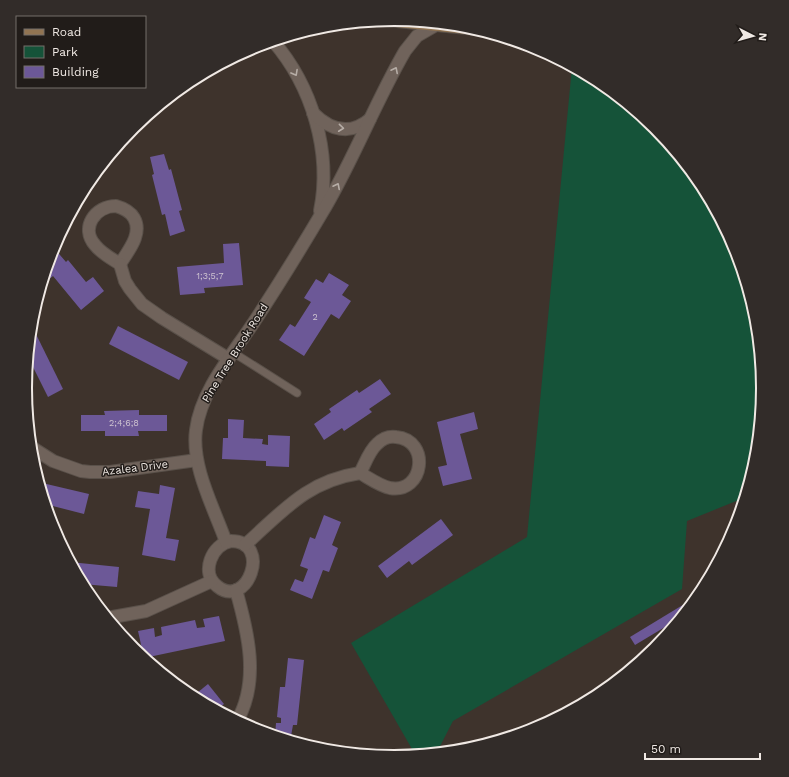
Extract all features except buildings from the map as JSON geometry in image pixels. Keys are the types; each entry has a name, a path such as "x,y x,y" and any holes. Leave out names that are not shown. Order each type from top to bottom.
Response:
{"street":[{"name":"Pine Tree Brook Road","path":"226,542 196,460 195,439 198,417 207,395 262,311 334,192 406,50 417,36 431,28"},
{"name":"Pine Tree Brook Road","path":"277,46 297,76 313,113 320,139 323,168 322,195 318,220"},
{"path":"313,113 324,123 332,127 345,129 358,126 371,117"},
{"path":"120,264 135,239 137,231 136,222 132,215 124,209 116,206 107,207 100,210 92,219 89,226 89,235 92,242 98,248 120,264 125,281 142,304 162,318 232,356"},
{"path":"245,546 289,506 313,488 340,477 360,473 385,487 402,487 411,482 418,473 420,464 419,455 414,446 406,440 398,437 388,438 380,441 374,448 360,473"},
{"name":"Azalea Drive","path":"38,451 53,461 81,471 90,472 110,472 196,460"},
{"path":"235,541 245,546 250,552 252,558 251,572 245,584 236,590 230,591 217,586 212,581 209,571 210,560 218,546 226,542 235,541"},
{"path":"113,617 146,612 212,581"},
{"path":"236,590 244,624 250,665 244,707 239,716"}],"lane":[{"path":"232,356 297,393"}],"green space":[{"path":"571,72 596,87 615,101 651,132 667,149 696,187 720,228 738,272 745,295 754,341 757,388 756,412 754,436 745,482 740,500 687,521 682,589 453,721 439,748 413,750 351,643 527,537"}]}
